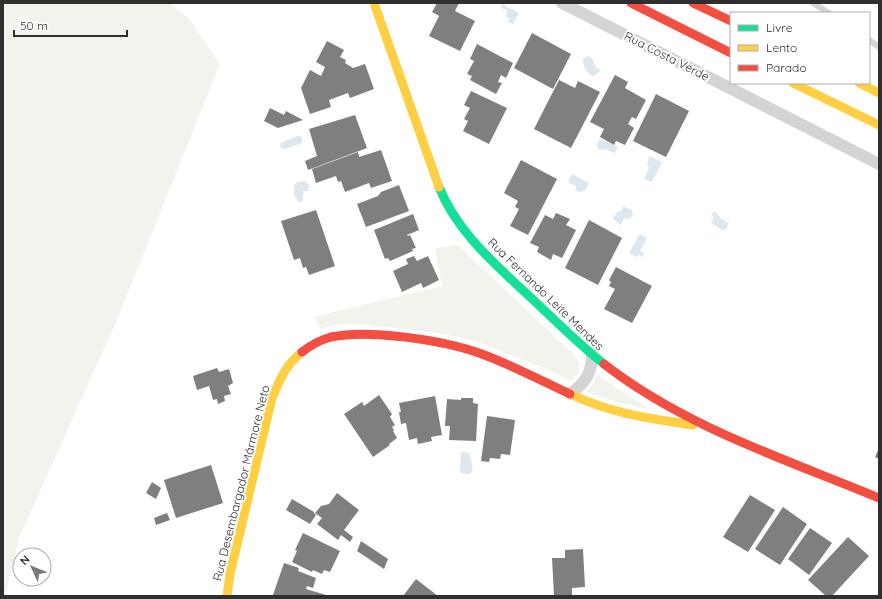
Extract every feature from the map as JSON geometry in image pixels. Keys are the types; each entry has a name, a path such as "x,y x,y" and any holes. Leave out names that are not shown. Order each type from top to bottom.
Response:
{"street":[{"name":"Rua Fernando Leite Mendes","path":"374,3 440,189 452,213 471,239 493,263 592,356 656,400 706,427 879,498"},
{"name":"Rua Costa Verde","path":"562,3 879,164"},
{"path":"631,3 730,52"},
{"path":"693,3 730,21"},
{"path":"795,84 879,125"},
{"path":"861,84 879,92"},
{"name":"Rua Desembargador Mármore Neto","path":"227,596 230,574 272,398 280,378 290,363 305,349 319,340 354,334 429,341 470,350 531,375 598,407 627,415 706,427"},
{"path":"570,394 586,379 591,368 592,356"}],"lane":[{"path":"813,3 827,12"},
{"path":"870,41 879,47"}],"shaded area":[{"path":"3,3 170,3 189,19 220,64 116,322 19,538 17,547 12,547 12,567 5,596 3,596"},
{"path":"502,4 519,13 513,24 508,22 510,19 505,16 508,11 501,8"},
{"path":"588,56 592,58 596,68 600,71 594,76 587,72 584,65 583,59"},
{"path":"297,136 301,136 302,143 285,149 281,148 281,143"},
{"path":"600,139 618,147 615,153 597,148 597,144"},
{"path":"649,156 662,162 652,182 644,179 649,168 647,165"},
{"path":"572,174 589,183 585,191 578,192 576,190 576,186 568,182"},
{"path":"305,181 309,185 308,191 303,191 303,201 299,202 294,196 294,186 297,182"},
{"path":"623,207 632,210 633,215 629,219 624,218 621,225 613,219 617,212 621,211"},
{"path":"715,212 720,218 729,223 726,229 722,230 711,223 714,218 711,214"},
{"path":"640,234 647,238 640,251 644,253 642,257 638,254 637,257 629,253"},
{"path":"458,245 574,355 579,364 579,372 571,381 549,370 475,341 438,333 352,323 320,329 314,317 442,286 435,248"},
{"path":"597,374 649,409 620,403 586,392 593,384"},
{"path":"461,452 470,453 472,472 470,474 461,473"}],"building":[{"path":"437,3 459,3 455,11 475,21 460,51 429,36 439,16 432,12"},
{"path":"532,33 571,54 553,89 514,68"},
{"path":"327,41 344,50 340,57 346,60 345,63 353,68 365,64 374,89 350,98 348,93 329,100 331,107 310,114 301,88 310,70 321,76 325,67 316,62"},
{"path":"477,44 513,63 506,78 501,75 498,82 502,83 496,94 470,80 472,76 467,74 474,61 470,59"},
{"path":"615,75 628,82 625,88 646,100 636,119 632,117 628,124 634,128 625,145 616,141 614,145 600,137 604,129 590,122"},
{"path":"559,80 575,88 578,81 600,92 571,148 534,129"},
{"path":"471,91 507,108 489,144 463,131 468,121 464,119 470,108 464,105"},
{"path":"656,94 689,111 666,157 633,141"},
{"path":"270,108 284,115 286,111 303,120 278,128 264,121"},
{"path":"355,115 367,148 308,170 305,161 317,156 309,129"},
{"path":"381,150 392,181 371,188 369,183 345,192 341,181 338,182 336,176 316,183 312,169 358,152 359,157"},
{"path":"521,160 557,179 528,235 510,226 519,209 515,207 518,201 504,193"},
{"path":"399,185 409,211 366,227 357,204 378,196 381,192"},
{"path":"316,210 335,266 309,275 306,267 303,268 300,258 294,260 281,221"},
{"path":"556,213 570,219 566,225 576,230 562,258 553,254 551,260 537,252 539,247 530,243 545,215 553,219"},
{"path":"413,214 419,230 407,235 410,235 416,248 412,249 413,251 390,261 388,258 385,259 374,230"},
{"path":"589,220 622,238 598,285 565,268"},
{"path":"414,256 417,261 428,256 439,280 423,288 421,283 402,292 393,271 408,264 406,259"},
{"path":"616,267 652,286 632,323 604,309 615,289 609,286 611,282 609,280"},
{"path":"217,368 219,372 229,369 233,383 228,386 231,394 224,396 225,401 218,404 217,399 213,400 209,386 197,390 193,376"},
{"path":"379,395 392,414 390,417 395,425 392,427 397,438 373,457 344,414 362,402 364,406"},
{"path":"435,396 442,435 431,437 432,441 418,444 417,438 409,440 406,423 401,424 399,403"},
{"path":"461,398 473,398 473,403 478,404 476,441 449,440 450,426 445,426 447,399 461,400"},
{"path":"487,416 515,420 510,455 501,454 500,459 490,458 489,462 481,461"},
{"path":"879,448 879,459 875,457"},
{"path":"211,465 223,503 176,518 164,480"},
{"path":"152,482 161,488 156,499 146,493"},
{"path":"337,493 359,510 344,530 353,537 350,542 341,535 338,540 317,524 322,518 315,513 321,506 329,504"},
{"path":"750,495 775,510 748,552 723,537"},
{"path":"292,499 314,512 316,515 310,524 286,510"},
{"path":"783,507 807,524 780,565 755,549"},
{"path":"167,513 170,520 156,525 154,518"},
{"path":"810,528 832,543 809,575 788,559"},
{"path":"303,533 340,551 330,572 324,570 322,574 313,570 312,572 292,562 297,551 295,550"},
{"path":"848,537 869,556 832,596 826,596 808,580"},
{"path":"361,541 388,559 384,569 357,551"},
{"path":"583,549 585,587 572,588 572,596 554,596 552,558 565,558 565,550"},
{"path":"284,563 299,568 298,571 316,578 313,588 307,586 306,589 326,595 273,595"},
{"path":"416,579 438,596 403,596"}],"traffic: fast":[{"path":"439,187 456,219 466,233 490,259 584,348 604,364"}],"traffic: slow":[{"path":"374,3 439,187"},
{"path":"795,84 879,125"},
{"path":"861,84 879,93"},
{"path":"227,596 230,574 272,398 287,368 302,352"},
{"path":"570,394 616,411 693,425"}],"traffic: jam":[{"path":"631,3 730,52"},
{"path":"693,3 730,21"},
{"path":"302,352 323,340 331,337 347,335 385,335 426,340 464,348 491,357 570,394"},
{"path":"604,364 635,386 702,424 772,455 879,498"}]}
